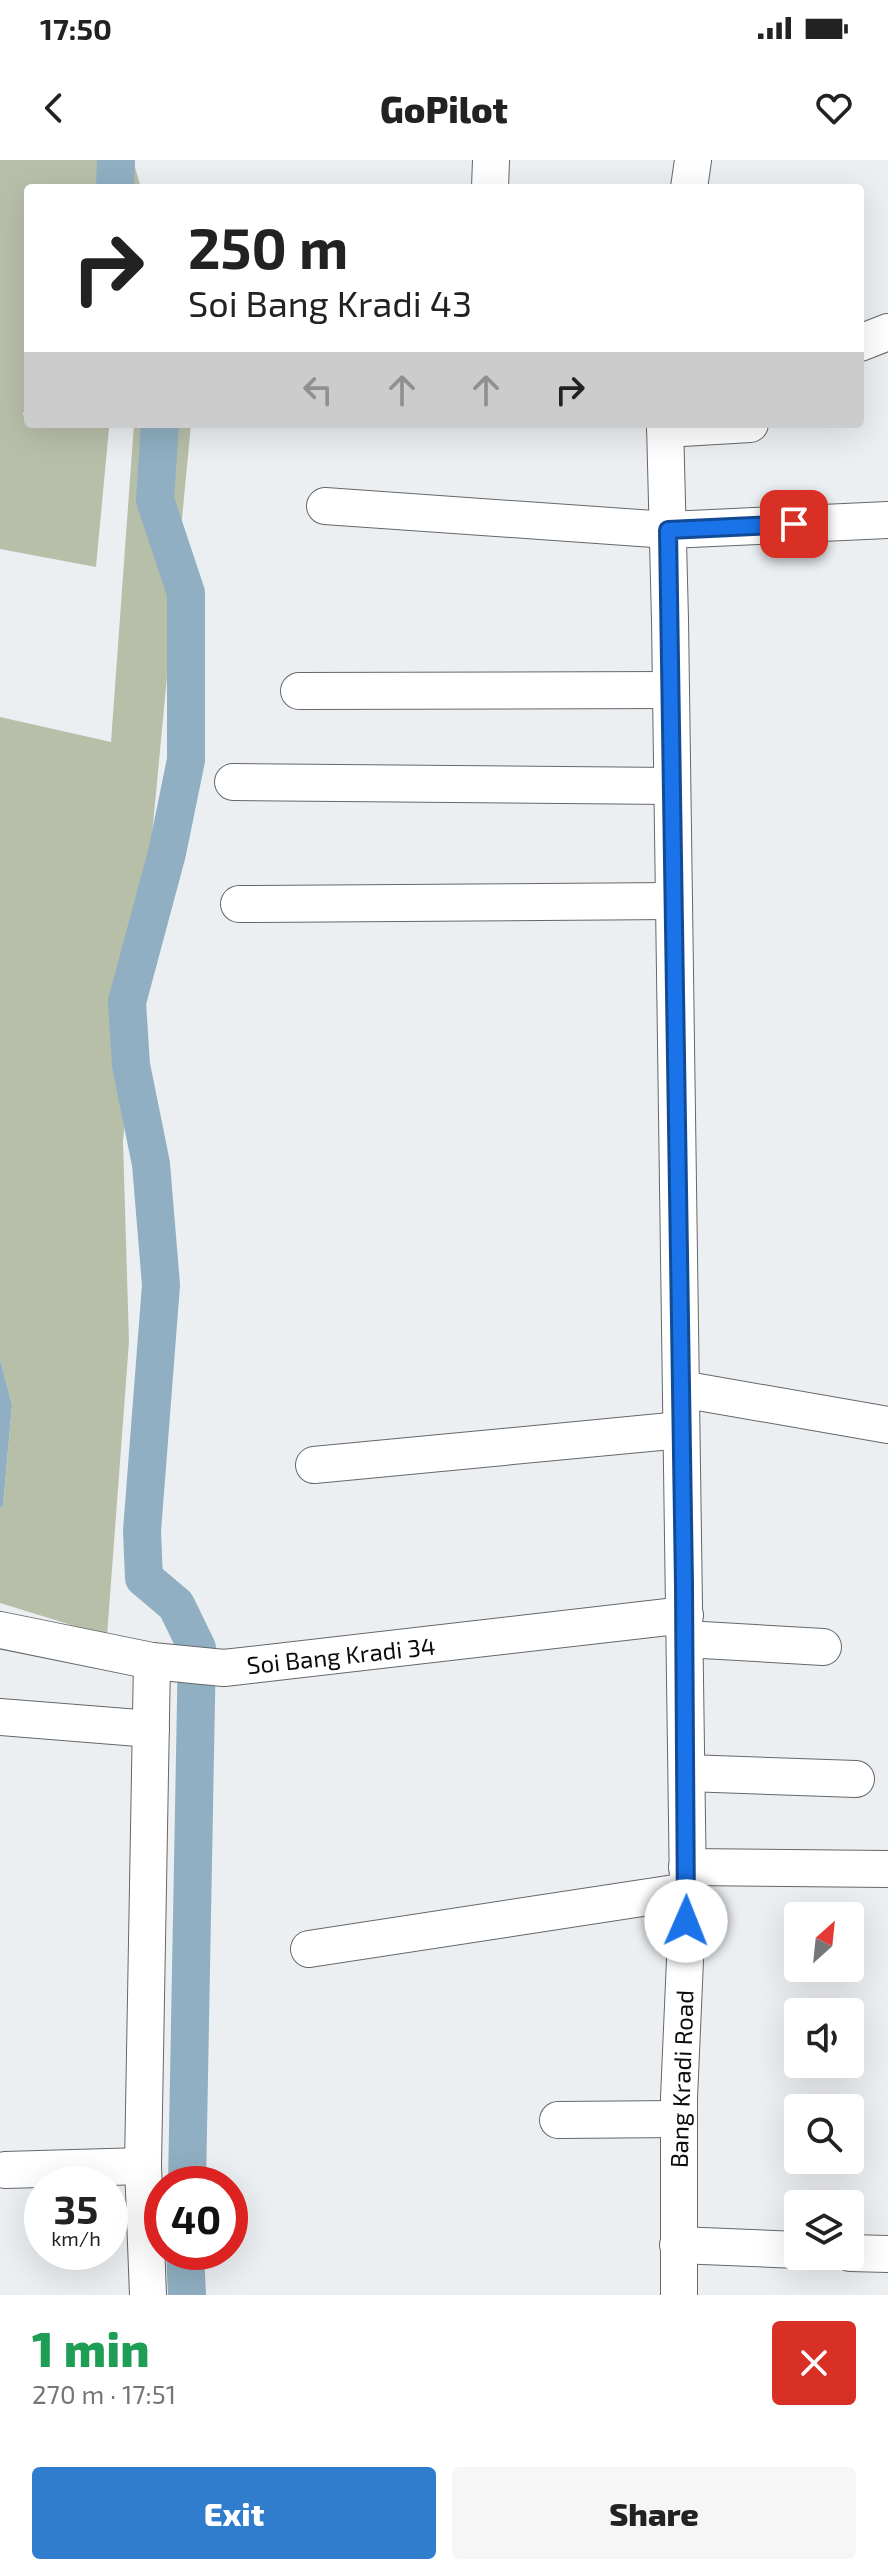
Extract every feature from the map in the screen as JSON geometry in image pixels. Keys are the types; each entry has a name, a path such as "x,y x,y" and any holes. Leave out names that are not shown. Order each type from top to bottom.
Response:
{"street":[{"path":"490,184 491,160"},
{"path":"690,184 693,160"},
{"path":"864,341 888,332"},
{"name":"Bang Kradi Road","path":"665,428 687,1773 687,1879 679,2119 679,2295"},
{"path":"325,506 668,530 888,520"},
{"path":"299,691 671,690"},
{"path":"233,782 672,786"},
{"path":"239,904 673,901"},
{"path":"681,1389 888,1425"},
{"path":"314,1465 681,1430"},
{"name":"Soi Bang Kradi 34","path":"0,1630 169,1663 224,1668 685,1627 823,1647"},
{"path":"148,2295 143,2166 151,1729 169,1663"},
{"path":"0,1717 151,1729"},
{"path":"687,1773 856,1779"},
{"path":"309,1949 687,1879 888,1869"},
{"path":"558,2120 679,2119"},
{"path":"5,2170 143,2166"},
{"path":"678,2245 784,2249"},
{"path":"864,2253 888,2254"}],"green space":[{"path":"0,160 133,160 140,184 24,184 24,428 109,428 96,567 0,549"},
{"path":"134,428 191,428 123,1141 129,1342 107,1636 0,1603 0,1508 3,1506 12,1405 0,1359 0,717 111,742"}],"water":[{"path":"0,1359 12,1405 3,1506 0,1508"}],"waterway":[{"path":"115,184 116,160"},
{"path":"160,428 155,500 186,593 186,760 167,853 127,1002 131,1065 151,1164 161,1285 142,1531 144,1578 176,1605 197,1648 187,2166"},
{"path":"186,2270 187,2295"}],"route":[{"path":"686,1921 668,530 794,524"}]}
